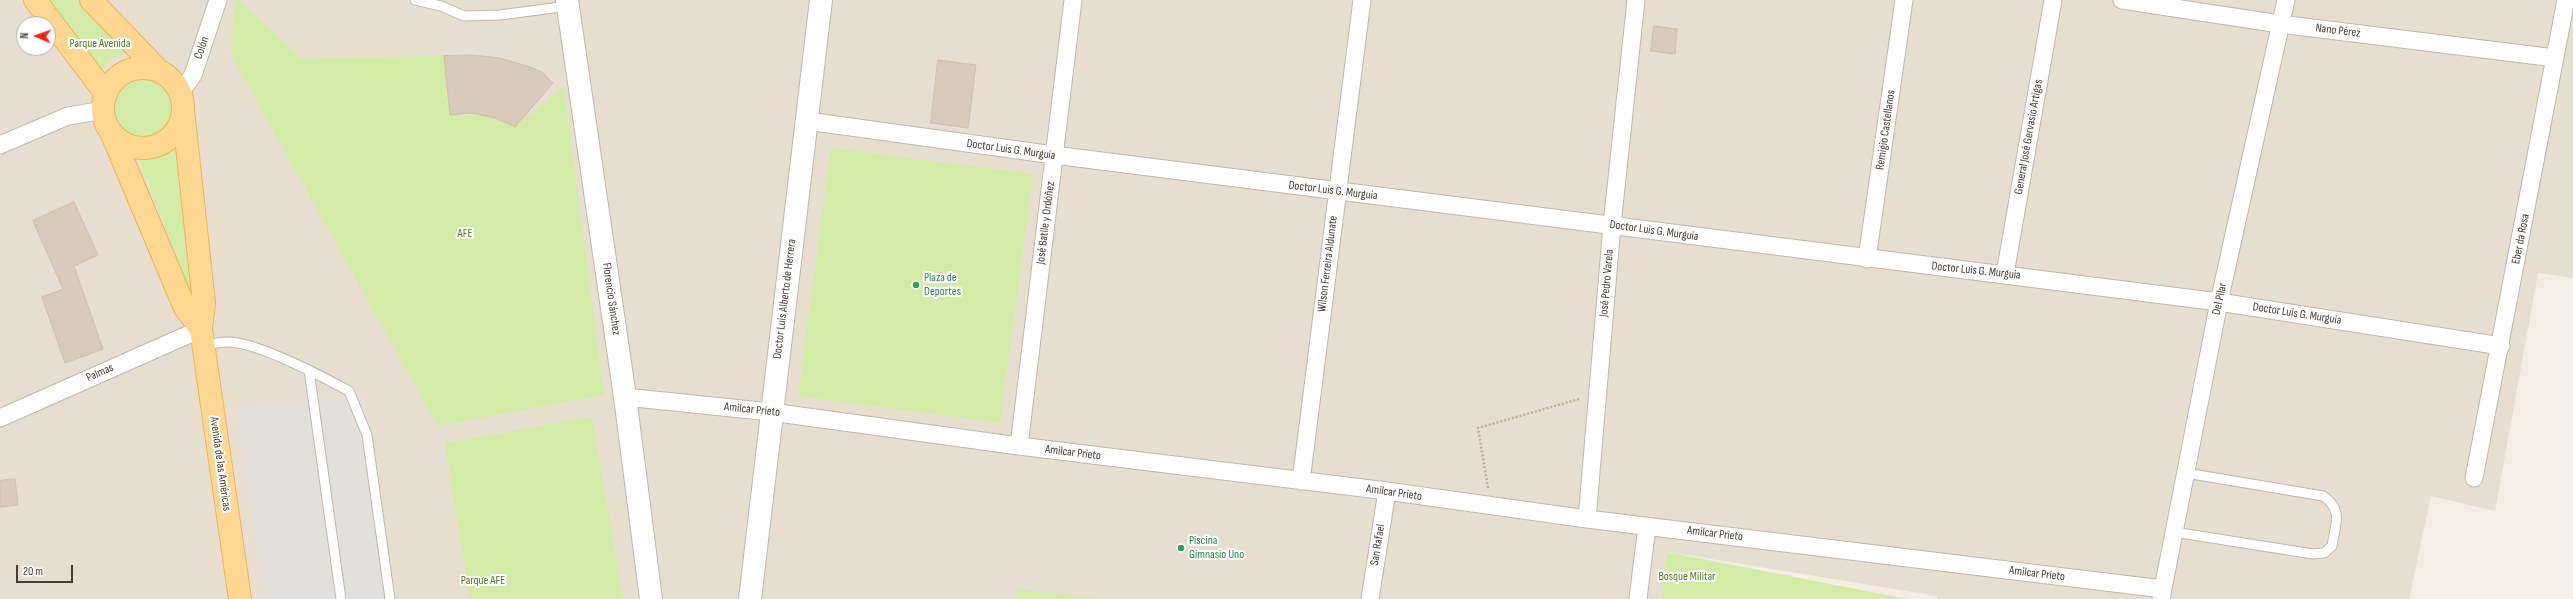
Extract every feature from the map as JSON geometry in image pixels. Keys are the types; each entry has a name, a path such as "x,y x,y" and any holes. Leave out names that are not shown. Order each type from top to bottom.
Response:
{"main road":[{"name":"Avenida de las Américas","path":"35,0 105,102 111,132 185,308 202,337"},
{"path":"91,0 159,71 172,80 182,101 182,119 175,133 158,145 144,148 130,146 111,132"},
{"path":"105,102 115,80 128,71 144,68 159,71"},
{"name":"Avenida de las Américas","path":"182,101 204,303 202,337 236,597"}],"street":[{"name":"Colón","path":"182,101 193,75 218,0"},
{"name":"Doctor Luis Alberto de Herrera","path":"750,599 821,0"},
{"name":"José Batlle y Ordóñez","path":"1019,446 1074,0"},
{"name":"Wilson Ferreira Aldunate","path":"1301,481 1362,0"},
{"name":"José Pedro Varela","path":"1587,519 1612,225 1636,0"},
{"name":"Remigio Castellanos","path":"1867,259 1904,0"},
{"name":"General José Gervasio Artigas","path":"2006,274 2053,0"},
{"name":"Nano Pérez","path":"2122,0 2280,24 2555,58"},
{"name":"Del Pilar","path":"2162,594 2219,302 2286,0"},
{"name":"Eber da Rosa","path":"2474,478 2501,346 2566,0"},
{"name":"Florencio Sánchez","path":"567,3 625,397 651,599"},
{"path":"0,145 105,102"},
{"name":"Doctor Luis G. Murguia","path":"807,122 1337,192 1612,225 1867,259 2006,274 2219,302 2501,346"},
{"name":"Palmas","path":"0,418 202,337"},
{"name":"Amilcar Prieto","path":"625,397 771,412 1019,446 1387,491 1587,519 2162,594"},
{"name":"San Rafael","path":"1370,599 1387,491"},
{"path":"1638,599 1647,526"}],"lane":[{"path":"415,0 441,6 464,16 500,15 567,3"},
{"path":"202,337 245,345 309,370 350,391 367,435 390,599"},
{"path":"309,370 341,599"},
{"path":"2174,532 2313,554 2324,553 2332,546 2337,512 2332,503 2323,496 2186,473"}],"path":[{"path":"1490,506 1478,428 1597,394"}],"shaded area":[{"path":"0,0 2573,0 2573,278 2538,273 2495,511 2431,496 2409,599 1937,599 1937,596 1668,552 1662,599 0,599"},
{"path":"363,394 391,599 265,599 237,409"}],"green space":[{"name":"Parque Avenida","path":"48,0 84,0 134,52 114,57 98,73"},
{"name":"AFE","path":"235,0 239,0 302,59 444,56 450,115 484,116 515,127 564,87 604,395 438,426 231,55"},
{"path":"144,76 156,78 166,85 173,95 175,107 173,119 166,129 156,136 144,138 132,136 122,129 115,119 113,107 115,95 122,85 132,78"},
{"path":"176,140 194,303 137,155 162,153"},
{"name":"Plaza de Deportes","path":"831,148 1033,174 1000,423 798,396"},
{"name":"Parque AFE","path":"592,417 623,599 470,599 445,443"},
{"name":"Bosque Militar","path":"1667,552 1907,599 1662,599"},
{"path":"1018,589 1103,599 1016,599"}],"building":[{"path":"1654,26 1677,29 1675,54 1651,51"},
{"path":"473,55 500,58 527,66 542,72 553,83 515,127 495,118 471,113 450,115 444,56"},
{"path":"938,60 976,65 968,128 931,123"},
{"path":"74,202 98,255 74,266 103,349 65,363 42,297 63,289 33,221"},
{"path":"15,479 18,505 0,507 0,481"}],"place":[{"name":"Plaza de Deportes","path":"916,285"},
{"name":"Piscina Gimnasio Uno","path":"1181,548"}]}
